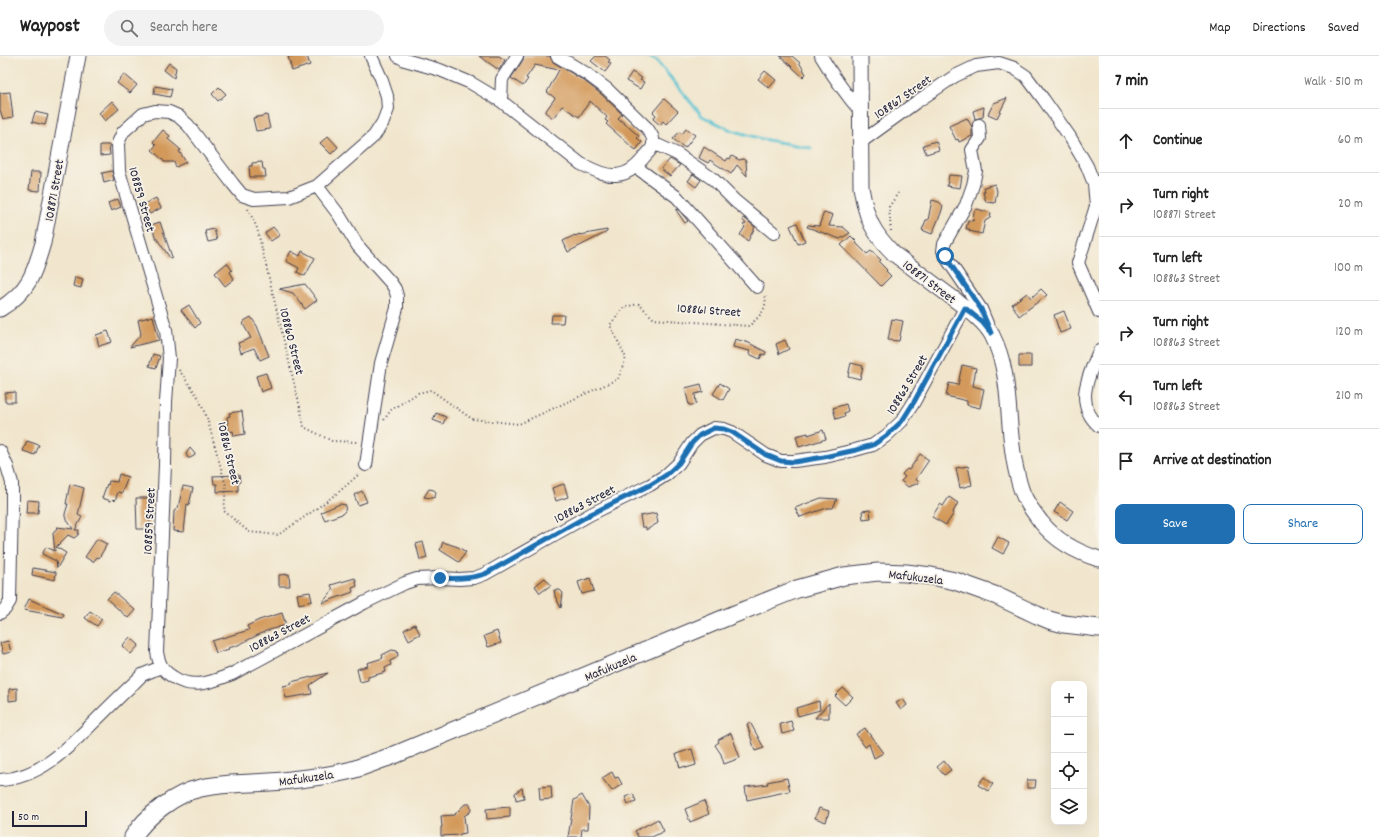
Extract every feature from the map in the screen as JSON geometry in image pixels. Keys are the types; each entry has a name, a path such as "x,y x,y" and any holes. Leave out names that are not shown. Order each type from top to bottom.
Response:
{"main road":[{"name":"Mafukuzela","path":"133,837 160,808 178,797 199,788 228,784 282,781 353,770 392,756 790,592 844,576 878,572 931,576 954,581 997,596 1049,620 1064,624 1099,628"}],"street":[{"name":"108871 Street","path":"0,309 16,298 26,287 32,278 37,265 43,243 78,56"},
{"path":"242,194 254,199 289,197 317,186 374,136 383,122 388,109 387,96 371,56"},
{"path":"398,56 405,60 440,70 471,83 501,101 581,164 595,171 608,175 628,172 636,166 651,149 653,143 652,134 607,89 587,74 557,56"},
{"path":"501,101 502,79 517,56"},
{"path":"821,56 861,112"},
{"name":"108871 Street","path":"860,56 862,187 868,219 874,231 894,254 965,308 982,322 991,333 1002,360 1006,376 1013,460 1020,487 1025,499 1046,528 1058,539 1076,551 1099,559"},
{"name":"108867 Street","path":"861,142 955,76 976,66 999,62 1014,68 1026,76 1070,137 1087,166 1094,184 1096,206 1078,263 1099,312"},
{"name":"108859 Street","path":"161,667 157,652 165,465 166,402 170,358 166,330 119,171 118,142 123,132 143,114 155,111 168,112 178,116 188,125 242,194"},
{"path":"979,125 980,138 972,152 976,171 973,185 966,205 944,244 943,251 981,309 991,333"},
{"path":"653,143 677,154 713,179 735,201 774,233"},
{"path":"636,166 677,197 757,288"},
{"path":"317,186 339,215 358,246 391,283 397,296 397,308 381,363 366,465"},
{"name":"108863 Street","path":"161,667 167,674 185,683 195,684 217,680 232,674 364,603 405,583 417,579 474,578 485,574 591,514 650,485 666,475 679,463 692,443 700,435 714,428 732,432 766,455 781,461 794,462 824,457 873,445 886,436 902,421 932,370 965,308"},
{"path":"1099,351 1085,391 1085,404 1090,415 1099,426"},
{"path":"0,451 7,466 12,483 11,593 8,604 0,613"},
{"path":"0,780 9,780 29,774 47,764 72,744 142,676 161,667"}],"path":[{"path":"884,244 891,232 890,207 898,193"},
{"name":"108860 Street","path":"242,194 257,228 304,427 332,441 369,443"},
{"name":"108861 Street","path":"382,423 390,410 418,393 431,390 472,419 519,424 618,379 626,358 610,325 624,307 639,304 654,318 749,326 761,315 766,302 764,293 757,288"},
{"name":"108861 Street","path":"170,358 198,397 207,418 226,486 224,510 248,532 278,535 350,482 366,465"}],"building":[{"path":"288,56 307,56 310,65 292,71"},
{"path":"479,56 499,56 505,60 499,70"},
{"path":"524,56 550,56 553,62 583,80 601,94 622,114 618,118 639,136 637,138 642,142 636,150 606,124 608,122 605,120 607,117 590,101 579,117 562,106 553,118 545,112 555,98 547,92 559,70 535,65 526,78 528,79 523,86 511,78"},
{"path":"596,56 605,56 610,60 608,62 611,64 605,72 591,61"},
{"path":"780,56 792,56 799,62 806,74 803,77"},
{"path":"169,63 176,68 174,78 164,70"},
{"path":"765,71 776,80 769,88 758,79"},
{"path":"632,72 642,78 640,80 644,82 640,89 626,81"},
{"path":"124,74 137,85 130,93 117,83"},
{"path":"155,86 172,89 170,97 154,94"},
{"path":"219,87 226,94 218,101 212,94"},
{"path":"10,92 13,117 3,119 0,110 0,93"},
{"path":"1007,98 997,118 988,114 994,103"},
{"path":"664,99 678,111 666,124 663,121 660,125 653,119 656,115 653,112"},
{"path":"112,101 119,109 105,121 99,113"},
{"path":"984,107 983,117 975,119 973,111"},
{"path":"35,112 48,115 45,125 32,122"},
{"path":"267,115 270,129 256,131 253,118"},
{"path":"967,118 972,127 972,136 959,142 958,139 956,140 949,126"},
{"path":"686,129 695,135 685,148 673,139 679,132 682,134"},
{"path":"163,130 170,136 168,139 181,150 179,151 186,162 176,167 174,162 164,162 152,150 156,145 153,142"},
{"path":"328,136 338,147 331,154 320,143"},
{"path":"936,141 939,150 926,154 923,145"},
{"path":"100,145 109,145 110,155 100,156"},
{"path":"704,147 726,161 732,156 739,160 743,159 746,161 747,176 737,165 731,174 710,160 708,163 699,158"},
{"path":"670,159 680,165 670,176 661,169"},
{"path":"262,162 266,177 250,177 249,166 252,166 252,163"},
{"path":"112,171 114,180 104,183 102,173"},
{"path":"31,172 41,172 40,191 29,190"},
{"path":"693,174 701,180 696,187 688,181"},
{"path":"949,175 962,176 960,188 947,186"},
{"path":"995,184 997,191 995,203 986,202 983,192 985,192 984,187"},
{"path":"156,198 161,208 150,214 144,204"},
{"path":"118,199 121,207 111,211 108,203"},
{"path":"932,200 939,202 943,206 932,234 922,230 926,220 928,220"},
{"path":"678,209 688,221 685,223 676,210"},
{"path":"977,209 991,213 990,218 985,221 982,234 966,229 968,220 973,221 974,212"},
{"path":"824,212 833,215 829,226 843,227 850,233 840,239 807,227 808,225 819,226"},
{"path":"744,218 755,227 748,241 740,235 745,227 743,225 746,224 742,219"},
{"path":"160,222 172,257 170,258 155,236 151,225"},
{"path":"797,223 805,241 798,244 790,226"},
{"path":"273,227 280,235 271,241 265,233"},
{"path":"214,229 217,240 208,242 205,231"},
{"path":"607,230 607,232 568,252 563,241 575,235"},
{"path":"851,236 867,254 871,251 881,260 879,262 891,276 881,286 841,245"},
{"path":"291,251 300,256 302,251 315,258 305,276 297,272 299,268 286,261"},
{"path":"227,263 232,270 230,272 234,279 225,286 215,273"},
{"path":"75,277 83,279 81,288 73,286"},
{"path":"305,284 317,300 305,309 293,293 279,289"},
{"path":"1041,289 1047,295 1019,316 1012,304 1027,293 1031,298"},
{"path":"189,305 200,323 195,328 181,310"},
{"path":"1064,311 1071,329 1060,333 1054,315"},
{"path":"552,315 564,315 563,323 551,323"},
{"path":"153,316 159,340 130,347 141,334 138,320"},
{"path":"251,317 257,326 269,356 260,360 254,348 241,353 238,343 251,338 243,324 244,321"},
{"path":"892,319 903,321 899,341 888,340"},
{"path":"108,331 112,342 99,346 96,335"},
{"path":"735,339 749,343 766,352 765,355 762,354 760,359 749,354 750,351 733,347"},
{"path":"785,340 789,349 779,354 776,344"},
{"path":"153,354 160,356 156,368 149,366"},
{"path":"1019,355 1031,355 1031,367 1019,367"},
{"path":"851,363 863,366 860,379 848,376"},
{"path":"962,365 976,368 973,386 984,389 980,408 967,405 967,401 946,396 949,383 958,385"},
{"path":"266,373 271,388 261,392 256,376"},
{"path":"720,383 729,389 723,400 713,394"},
{"path":"701,384 703,392 695,394 696,403 694,405 689,405 685,388"},
{"path":"15,392 15,402 5,402 5,393"},
{"path":"846,404 848,411 844,413 845,416 836,419 833,408"},
{"path":"242,411 245,434 234,436 233,431 229,432 227,417 230,416 229,413"},
{"path":"436,413 446,417 443,424 433,420"},
{"path":"823,430 826,439 799,447 796,436 808,433 808,435"},
{"path":"27,441 39,445 35,455 23,451"},
{"path":"190,448 195,454 194,456 188,458 186,454"},
{"path":"920,454 929,460 916,479 919,483 908,487 901,481 905,477 902,474 907,469 909,470"},
{"path":"968,466 972,485 960,488 956,468"},
{"path":"119,474 128,477 122,493 118,492 115,501 113,499 111,501 102,498 109,481 117,482"},
{"path":"239,475 240,482 238,482 238,491 217,492 217,484 214,484 213,476"},
{"path":"70,484 84,488 78,515 82,517 75,530 79,530 78,535 74,538 68,535 56,547 66,553 57,568 56,561 42,554 46,547 55,551 53,534 58,528 57,527 73,529 65,517"},
{"path":"564,484 568,497 556,501 552,488"},
{"path":"183,486 193,488 189,505 187,504 184,532 173,531 174,511 178,508"},
{"path":"429,489 436,492 435,497 424,497"},
{"path":"362,491 367,502 358,505 354,495"},
{"path":"949,497 958,503 953,512 954,513 946,525 932,517 940,504 943,506"},
{"path":"136,498 149,498 150,529 137,529"},
{"path":"821,498 837,499 833,508 827,508 800,517 795,508"},
{"path":"27,500 39,501 38,513 26,513"},
{"path":"1060,502 1073,511 1067,520 1054,512"},
{"path":"340,504 346,505 345,511 342,514 325,520 321,512"},
{"path":"870,510 871,518 863,519 862,511"},
{"path":"656,513 658,523 646,530 646,527 642,527 640,516"},
{"path":"998,537 1009,543 1003,554 992,548"},
{"path":"97,539 107,544 99,558 97,557 93,562 85,557"},
{"path":"423,542 427,558 420,560 416,544"},
{"path":"443,542 458,547 466,552 459,562 440,550"},
{"path":"33,568 56,572 55,580 32,575"},
{"path":"289,574 290,586 279,586 279,575"},
{"path":"355,578 357,586 352,588 353,592 322,603 333,590 331,585"},
{"path":"545,578 551,585 540,593 535,586"},
{"path":"590,578 594,591 582,594 578,582"},
{"path":"554,590 560,590 563,593 561,608 555,596"},
{"path":"114,592 135,610 128,618 107,599"},
{"path":"310,592 312,601 299,604 297,594"},
{"path":"29,599 64,614 63,617 24,610"},
{"path":"90,611 102,619 97,626 85,618"},
{"path":"282,613 286,625 266,631 236,646 216,653 212,641 249,630 247,626 259,620"},
{"path":"415,624 420,634 409,640 404,630"},
{"path":"497,631 501,643 488,647 484,636"},
{"path":"130,637 139,645 131,654 122,646"},
{"path":"8,641 11,652 3,654 0,643"},
{"path":"392,650 397,651 398,655 390,661 391,665 385,668 386,672 368,677 368,680 360,682 357,669 368,666 367,663 383,658 382,655"},
{"path":"328,673 310,685 312,694 286,698 283,686 292,684 291,682"},
{"path":"17,688 17,700 9,701 9,689"},
{"path":"843,688 853,697 845,705 835,696"},
{"path":"903,699 907,705 901,710 896,703"},
{"path":"819,701 820,710 798,716 796,708"},
{"path":"829,703 829,718 815,718"},
{"path":"791,721 794,731 782,734 780,724"},
{"path":"750,722 764,748 755,751 747,724"},
{"path":"865,728 883,753 874,758 869,744 865,747 856,734"},
{"path":"731,733 740,758 724,764 721,754 715,745 719,742 718,740"},
{"path":"692,749 696,765 680,768 676,754"},
{"path":"944,761 951,770 944,775 937,767"},
{"path":"612,772 615,778 618,777 622,784 612,791 602,778"},
{"path":"984,777 993,784 988,791 978,785"},
{"path":"787,778 790,791 747,800 745,787 768,784 767,782"},
{"path":"1027,780 1036,780 1035,788 1027,788"},
{"path":"551,786 552,799 540,800 539,787"},
{"path":"522,788 524,798 516,800 515,793"},
{"path":"633,794 636,801 628,804 625,797"},
{"path":"582,795 589,807 588,829 582,829 581,837 568,837 574,800"},
{"path":"704,801 709,814 690,822 685,809"},
{"path":"465,804 470,804 471,810 464,816 466,833 460,835 441,836 441,816 454,815"},
{"path":"510,807 510,817 487,819 486,809"},
{"path":"819,808 829,811 826,822 815,818"},
{"path":"658,819 664,831 652,837 638,837 635,831"}],"waterway":[{"path":"647,56 657,61 702,116 731,130 762,139 811,148"}],"route":[{"path":"440,578 474,578 485,574 591,514 650,485 666,475 679,463 692,443 700,435 714,428 732,432 766,455 781,461 794,462 824,457 873,445 886,436 902,421 914,402 965,308 982,322 991,333 981,309 945,256"}]}
